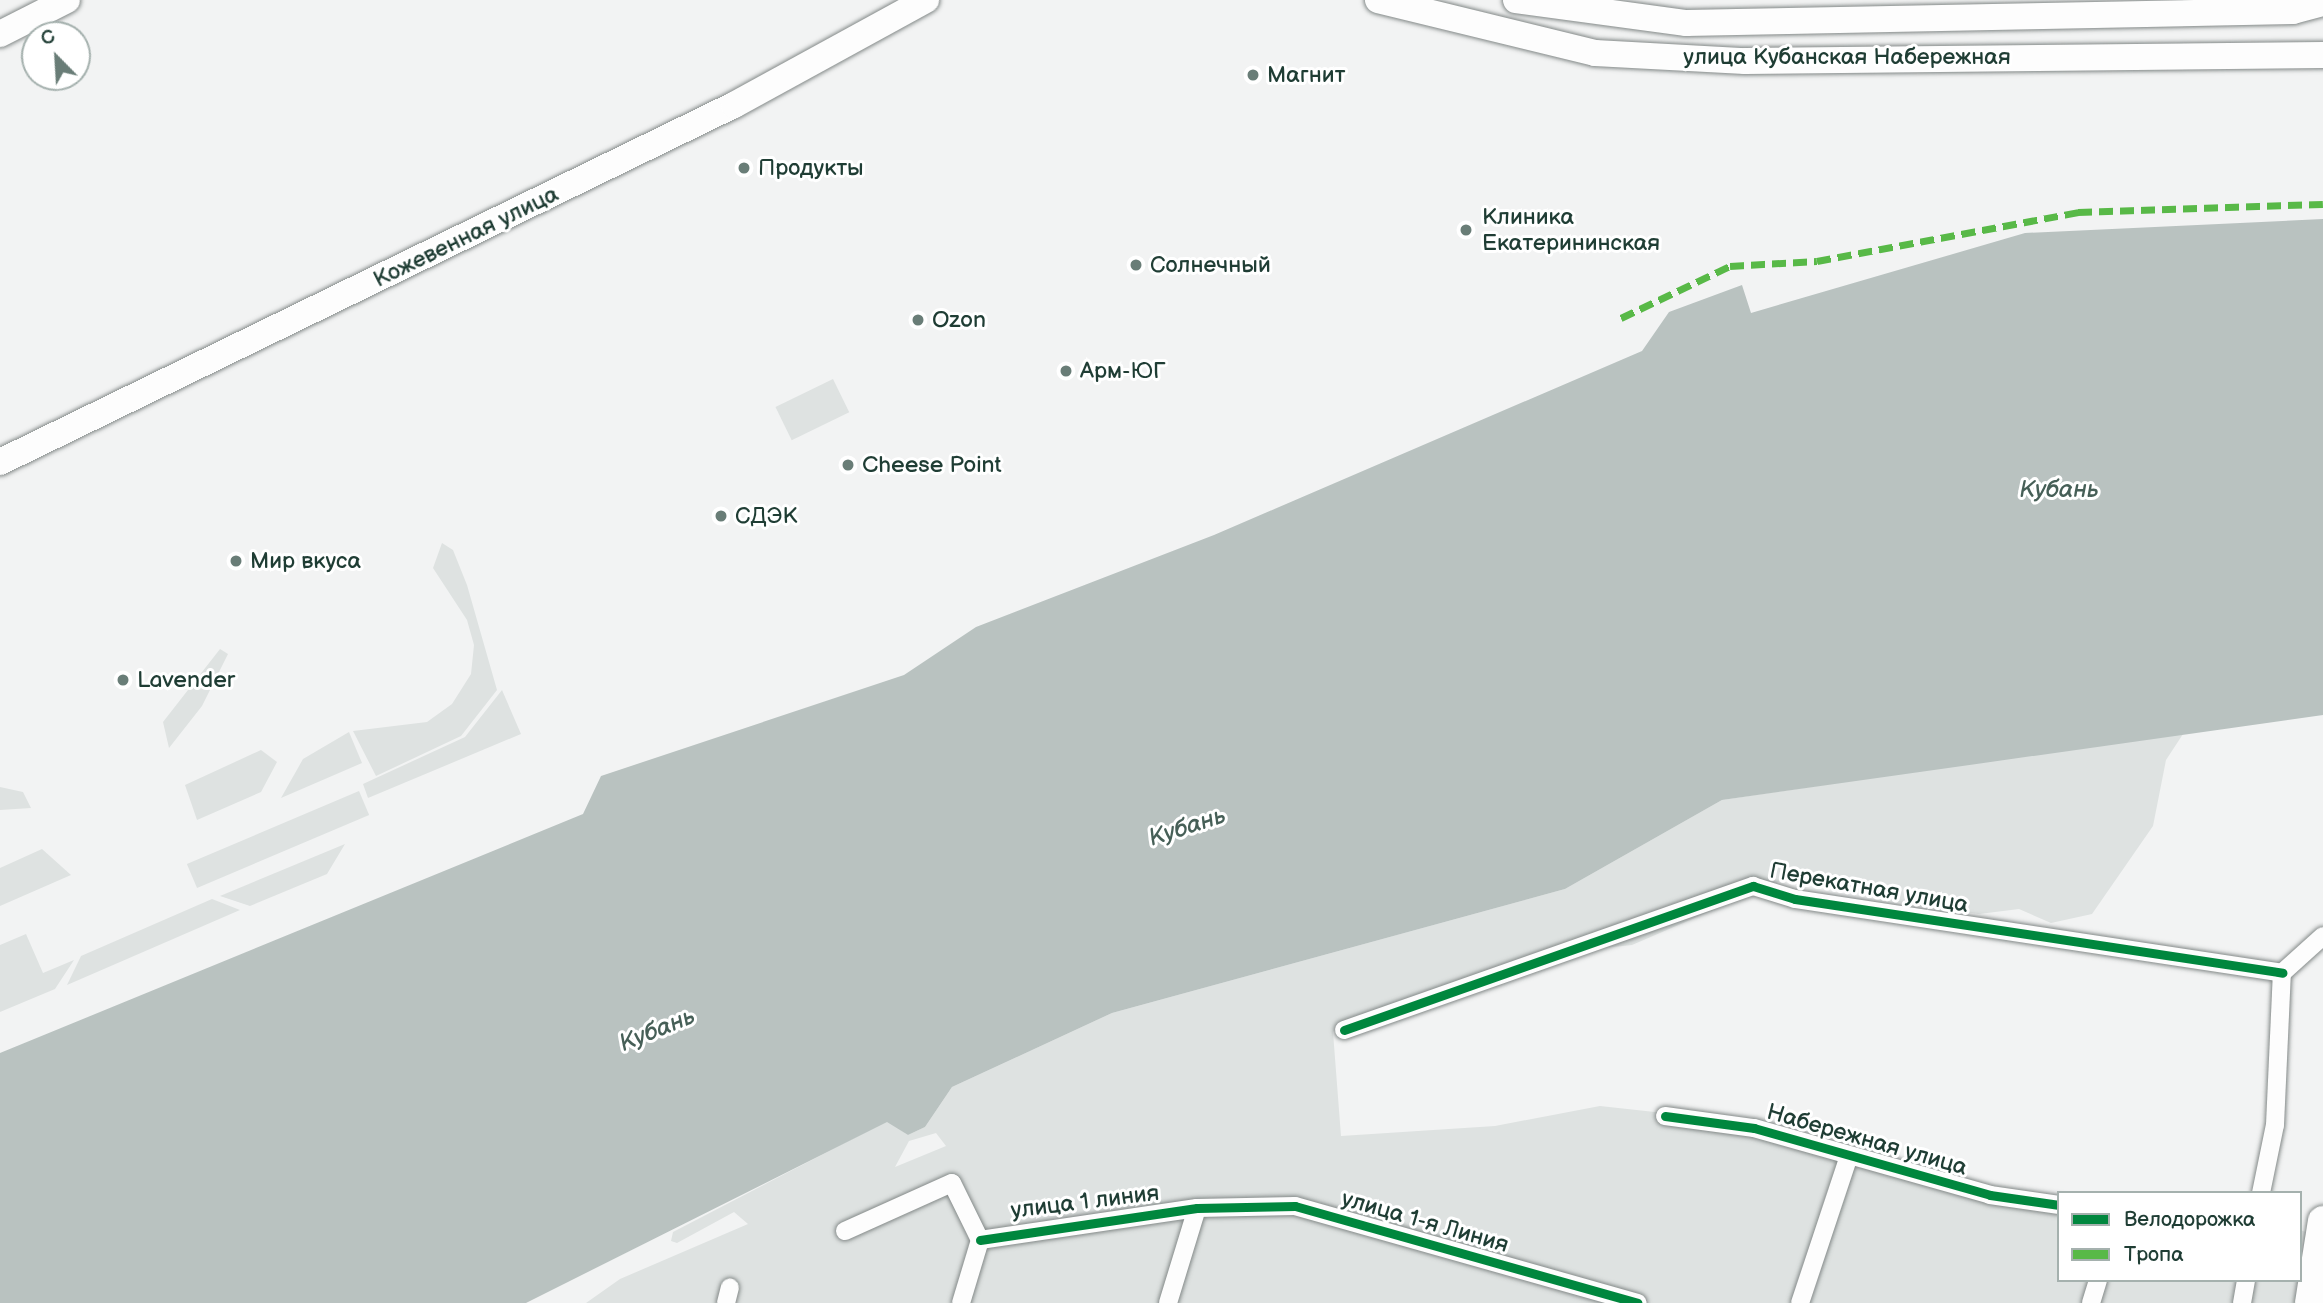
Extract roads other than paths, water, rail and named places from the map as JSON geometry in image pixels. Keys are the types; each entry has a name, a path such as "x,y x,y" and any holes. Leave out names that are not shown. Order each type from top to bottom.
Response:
{"highway":[{"path":"2310,1303 2323,1222"}],"main road":[{"name":"Кожевенная улица","path":"0,462 734,105 926,0"},
{"name":"улица Кубанская Набережная","path":"1378,0 1595,53 1745,61 2323,55"},
{"name":"улица Кубанская Набережная","path":"1516,0 1686,23 2293,11 2323,3"},
{"path":"0,34 51,4"}],"street":[{"name":"Перекатная улица","path":"1344,1030 1753,886 1795,899 2282,973"},
{"path":"2261,1191 2275,1125 2282,973 2323,936"},
{"name":"Набережная улица","path":"1665,1116 1754,1128 1847,1164 1990,1195 2057,1205"},
{"path":"1801,1303 1847,1164"},
{"path":"845,1231 951,1184 980,1240 961,1303"},
{"name":"улица 1-я Линия","path":"1197,1208 1295,1206 1638,1303"},
{"path":"1168,1303 1197,1208"},
{"name":"улица 1 линия","path":"980,1240 1197,1208"},
{"path":"2091,1303 2097,1282"},
{"path":"2242,1303 2246,1282"}],"water":[{"name":"Кубань","path":"2323,219 2323,715 1722,800 1565,889 1112,1013 952,1087 925,1127 908,1135 887,1122 526,1303 0,1303 0,1053 583,814 601,776 904,675 976,627 1214,535 1642,351 1669,312 1742,285 1751,313 2025,233"}],"place":[{"name":"Магнит","path":"1253,75"},
{"name":"Продукты","path":"744,168"},
{"name":"Клиника Екатерининская","path":"1466,230"},
{"name":"Солнечный","path":"1136,265"},
{"name":"Ozon","path":"918,320"},
{"name":"Арм-ЮГ","path":"1066,371"},
{"name":"Cheese Point","path":"848,465"},
{"name":"СДЭК","path":"721,516"},
{"name":"Мир вкуса","path":"236,561"},
{"name":"Lavender","path":"123,680"}]}
